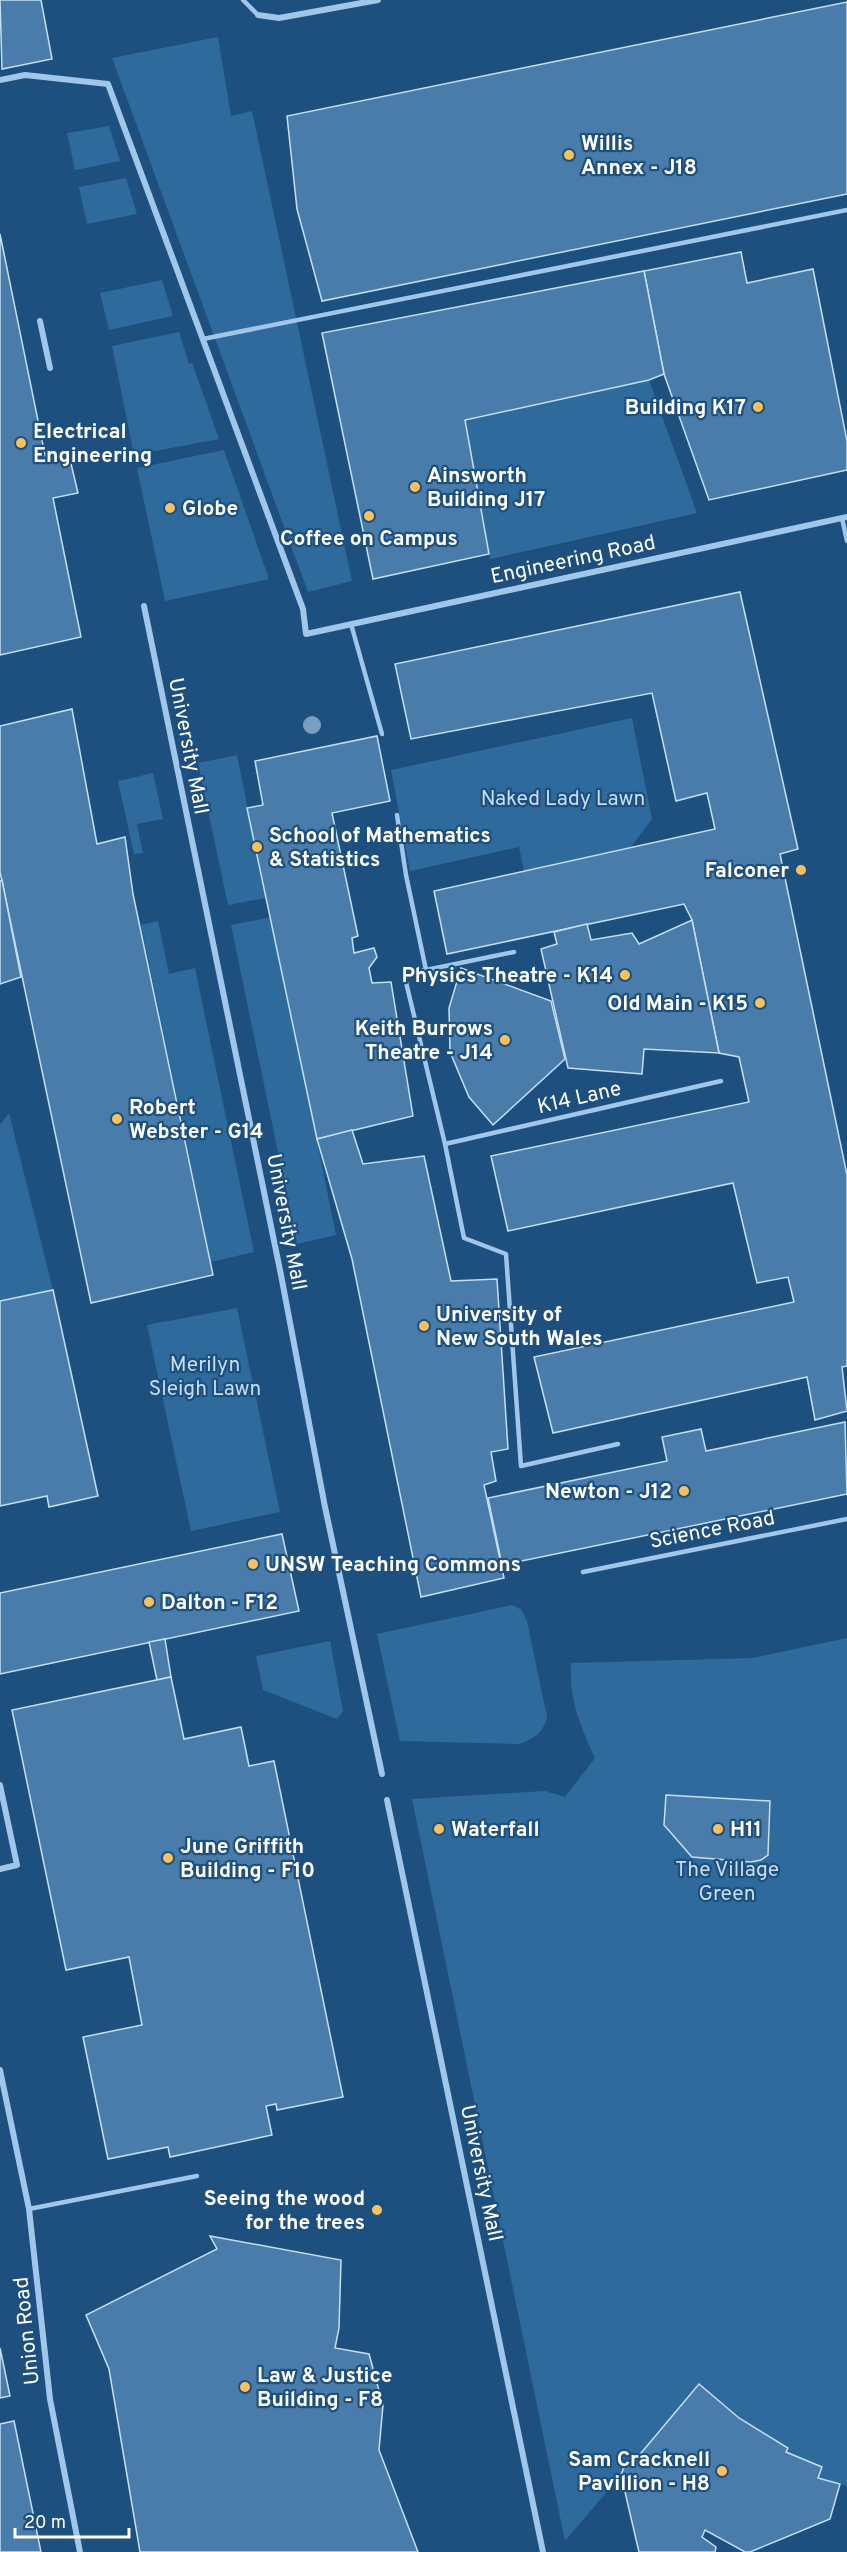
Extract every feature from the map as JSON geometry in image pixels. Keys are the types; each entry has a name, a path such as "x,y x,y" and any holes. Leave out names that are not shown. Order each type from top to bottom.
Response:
{"street":[{"path":"258,15 279,18 378,0"},
{"path":"0,81 25,75 108,84 203,339"},
{"path":"40,321 50,368"},
{"name":"Engineering Road","path":"203,339 303,609 306,634 844,518"},
{"name":"University Mall","path":"144,606 281,1275 325,1507 382,1774"},
{"path":"0,1785 16,1865 0,1869"},
{"name":"University Mall","path":"387,1800 543,2552"},
{"name":"Union Road","path":"0,2070 29,2209 50,2399 80,2552"}],"lane":[{"path":"243,0 258,15"},
{"path":"203,339 847,210"},
{"path":"844,518 847,541"},
{"path":"351,624 382,734"},
{"path":"397,815 406,875 426,970"},
{"path":"514,952 404,974 445,1144 464,1238 506,1254 521,1466 618,1444"},
{"name":"K14 Lane","path":"445,1144 721,1081"},
{"name":"Science Road","path":"583,1572 847,1519"},
{"path":"29,2209 197,2176"}],"green space":[{"path":"218,37 231,116 252,111 352,581 308,592 112,58"},
{"path":"109,126 120,161 75,170 67,133"},
{"path":"126,178 137,214 87,224 79,187"},
{"path":"162,280 173,316 109,330 100,293"},
{"path":"179,332 189,364 192,363 219,439 134,455 112,346"},
{"path":"649,380 697,513 490,559 465,420"},
{"path":"224,450 269,579 165,601 137,468"},
{"name":"Naked Lady Lawn","path":"632,718 652,819 631,847 524,871 519,847 410,871 391,770"},
{"path":"237,755 266,898 228,905 198,763"},
{"path":"153,773 163,819 137,824 143,853 134,854 118,781"},
{"path":"272,917 336,1235 297,1244 231,925"},
{"path":"158,921 169,974 195,968 254,1252 211,1262 141,925"},
{"path":"9,1113 53,1290 0,1301 0,1125"},
{"name":"Merilyn Sleigh Lawn","path":"237,1308 280,1512 191,1531 147,1325"},
{"path":"512,1605 522,1610 527,1621 547,1717 540,1731 519,1744 400,1741 377,1634"},
{"name":"The Village Green","path":"847,1638 847,2486 818,2478 821,2467 786,2452 788,2447 739,2418 699,2385 631,2465 626,2462 621,2475 565,2541 412,1799 545,1791 565,1797 595,1758 574,1701 571,1663 753,1658"},
{"path":"330,1641 343,1711 337,1719 263,1690 256,1656"}],"building":[{"path":"0,0 41,0 52,59 2,69"},
{"name":"Willis Annex - J18","path":"847,2 847,194 322,301 297,209 287,116"},
{"name":"Electrical Engineering","path":"0,234 45,455 68,451 78,493 53,498 81,637 0,655"},
{"name":"Building K17","path":"741,252 747,283 813,269 847,441 847,470 709,500 664,374 644,271"},
{"name":"Ainsworth Building J17","path":"644,271 664,374 649,380 465,420 489,554 373,579 322,333"},
{"name":"Old Main - K15","path":"740,592 798,849 780,854 847,1175 847,1366 842,1367 847,1411 815,1420 807,1377 553,1433 534,1357 794,1302 788,1277 757,1283 733,1183 508,1231 491,1156 749,1102 739,1057 719,1053 692,920 684,904 447,954 434,891 715,829 707,793 676,801 652,693 411,739 395,664"},
{"name":"Robert Webster - G14","path":"72,709 97,844 125,837 133,894 213,1275 91,1303 0,872 0,726"},
{"path":"377,736 390,801 332,813 358,936 352,938 354,953 374,948 377,957 369,968 372,983 391,982 413,1116 317,1139 247,808 263,805 255,761"},
{"path":"2,880 21,977 0,984 0,881"},
{"name":"Physics Theatre - K14","path":"692,920 719,1053 644,1049 642,1074 568,1068 541,949 557,944 554,932 587,924 591,940 632,933 639,944"},
{"name":"Keith Burrows Theatre - J14","path":"461,968 551,1001 565,1059 493,1125 469,1097 450,1052 449,1008"},
{"path":"352,1130 363,1164 424,1156 451,1281 497,1279 508,1449 491,1452 496,1481 484,1485 504,1578 421,1597 352,1259 317,1139"},
{"path":"53,1290 98,1496 49,1507 47,1496 0,1506 0,1301"},
{"name":"Newton - J12","path":"845,1422 847,1494 502,1565 488,1498 667,1461 662,1437 701,1429 706,1451"},
{"name":"Dalton - F12","path":"282,1534 299,1611 0,1674 0,1593"},
{"path":"165,1639 171,1677 157,1680 149,1642"},
{"name":"June Griffith Building - F10","path":"171,1677 184,1739 241,1727 249,1766 274,1761 343,2097 277,2110 276,2104 266,2106 272,2135 170,2157 168,2147 108,2159 83,2037 142,2025 129,1957 66,1970 12,1710"},
{"name":"H11","path":"666,1795 770,1801 768,1855 761,1860 751,1862 692,1857 664,1825"},
{"name":"Law & Justice Building - F8","path":"210,2236 341,2260 339,2328 335,2348 369,2354 383,2405 379,2450 418,2552 140,2552 109,2369 86,2315 217,2249"},
{"path":"0,2348 10,2396 0,2398"},
{"name":"Sam Cracknell Pavillion - H8","path":"699,2384 739,2418 788,2448 786,2452 822,2467 818,2478 840,2484 830,2519 750,2552 745,2552 705,2530 702,2537 716,2547 715,2552 639,2552 621,2475 626,2462 631,2465"},
{"path":"14,2421 41,2552 0,2552 0,2424"}],"place":[{"name":"Willis Annex - J18","path":"569,155"},
{"name":"Building K17","path":"758,407"},
{"name":"Electrical Engineering","path":"21,443"},
{"name":"Ainsworth Building J17","path":"415,487"},
{"name":"Globe","path":"170,508"},
{"name":"Coffee on Campus","path":"369,516"},
{"name":"School of Mathematics & Statistics","path":"257,847"},
{"name":"Falconer","path":"801,870"},
{"name":"Physics Theatre - K14","path":"625,975"},
{"name":"Old Main - K15","path":"760,1003"},
{"name":"Keith Burrows Theatre - J14","path":"505,1040"},
{"name":"Robert Webster - G14","path":"117,1119"},
{"name":"University of New South Wales","path":"424,1326"},
{"name":"Newton - J12","path":"684,1491"},
{"name":"UNSW Teaching Commons","path":"253,1564"},
{"name":"Dalton - F12","path":"149,1602"},
{"name":"Waterfall","path":"439,1829"},
{"name":"H11","path":"718,1829"},
{"name":"June Griffith Building - F10","path":"168,1858"},
{"name":"Seeing the wood for the trees","path":"377,2210"},
{"name":"Law & Justice Building - F8","path":"245,2387"},
{"name":"Sam Cracknell Pavillion - H8","path":"722,2471"}]}
